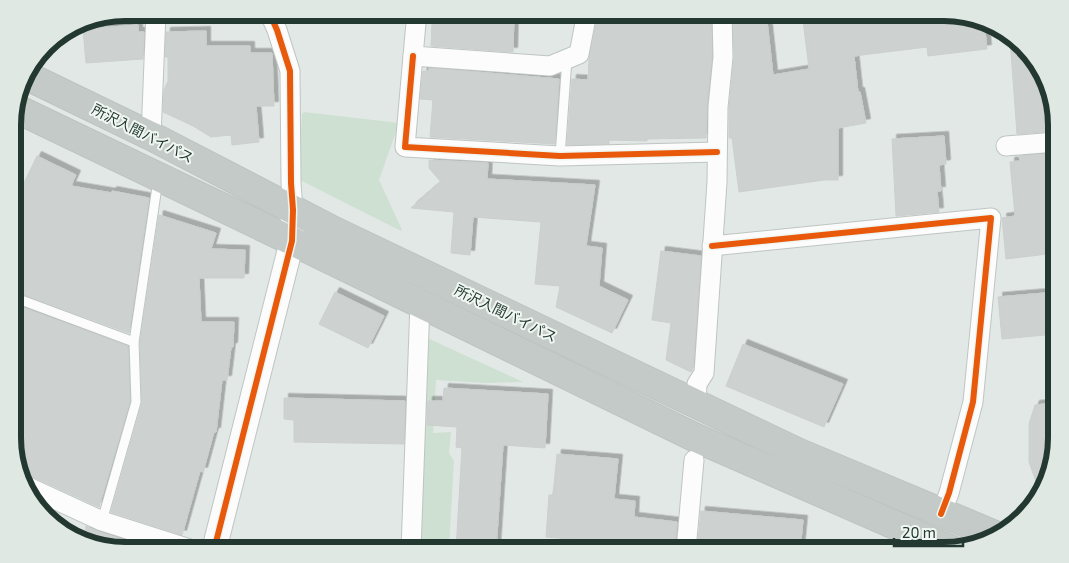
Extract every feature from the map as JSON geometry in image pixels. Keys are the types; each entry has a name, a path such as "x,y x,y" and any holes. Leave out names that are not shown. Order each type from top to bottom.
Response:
{"highway":[{"name":"所沢入間バイパス","path":"32,79 151,136 293,210 797,452 987,532"},
{"name":"所沢入間バイパス","path":"22,111 694,437 934,542"}],"street":[{"path":"151,136 156,21"},
{"path":"216,542 292,241 290,71 273,21"},
{"path":"416,21 404,147 560,156 717,152"},
{"path":"412,56 550,66 579,54 585,21"},
{"path":"696,404 697,384 704,373 718,182 718,107 723,57 722,21"},
{"path":"1006,146 1048,143"},
{"path":"712,246 991,218 973,402 949,493 941,514"},
{"path":"411,542 420,303"},
{"path":"687,542 694,460"},
{"path":"35,490 102,521 168,542"}],"lane":[{"path":"560,156 567,59"},
{"path":"102,521 136,402 134,342 158,178"},
{"path":"21,300 134,342"}],"green space":[{"path":"304,112 399,123 379,180 401,231 299,178 302,114"},
{"path":"425,337 523,382 486,383 436,380 433,433 451,432 449,453 454,461 449,542 419,542"}],"building":[{"path":"444,21 514,21 513,52 431,46 432,23 444,24"},
{"path":"596,21 711,21 712,57 706,138 647,139 647,141 609,140 609,144 567,145 572,79 588,80 589,58"},
{"path":"733,21 767,21 773,75 809,69 803,21 950,21 964,23 985,30 987,49 928,56 927,47 854,56 858,92 860,92 866,123 838,128 838,180 824,180 739,192 732,138 729,138 729,108 734,57"},
{"path":"138,25 138,32 144,32 143,59 86,63 83,30"},
{"path":"206,31 206,46 250,46 250,53 272,53 274,106 256,106 259,142 232,145 231,135 211,137 163,112 164,90 168,81 168,57 165,57 166,32"},
{"path":"1011,46 1034,73 1044,98 1048,125 1048,132 1017,134"},
{"path":"429,68 559,79 555,144 430,137 433,100 420,99 423,71 429,71"},
{"path":"944,136 946,164 939,165 941,191 937,191 939,212 896,216 892,139"},
{"path":"1048,154 1048,254 1006,259 1002,218 1015,216 1010,162 1020,161 1019,156"},
{"path":"37,156 76,175 71,186 149,198 129,333 21,294 21,189"},
{"path":"429,160 488,163 487,179 595,185 586,246 602,248 599,286 628,300 612,333 556,307 560,286 535,284 541,222 473,217 470,255 451,253 454,212 411,208 441,182 429,168"},
{"path":"159,215 216,233 211,249 245,250 244,278 199,278 201,322 234,322 233,347 231,347 227,380 222,380 216,432 214,432 203,472 200,471 182,535 111,512 142,403 140,342"},
{"path":"661,251 701,256 693,369 691,372 666,360 671,323 652,320"},
{"path":"335,292 384,316 368,348 319,324"},
{"path":"1048,293 1048,335 1002,339 998,297"},
{"path":"21,307 128,346 130,401 99,507 33,477 29,477 25,465 21,438"},
{"path":"743,344 843,384 824,427 726,386"},
{"path":"444,388 548,394 545,448 503,445 497,542 456,542 462,448 456,447 457,427 427,425 428,401 443,401"},
{"path":"284,398 405,401 404,444 294,442 294,420 284,419"},
{"path":"1048,404 1047,451 1037,484 1029,462 1029,424 1035,405"},
{"path":"557,454 618,459 614,499 635,501 634,517 677,522 675,542 605,542 546,537 549,495 553,495"},
{"path":"701,511 803,520 801,542 698,542"},
{"path":"86,526 131,542 112,541 85,534"}],"cycle path":[{"path":"216,542 292,241 290,71 273,21"},
{"path":"413,56 405,147 560,156 717,152"},
{"path":"712,246 991,218 973,402 949,493 941,514"}]}
